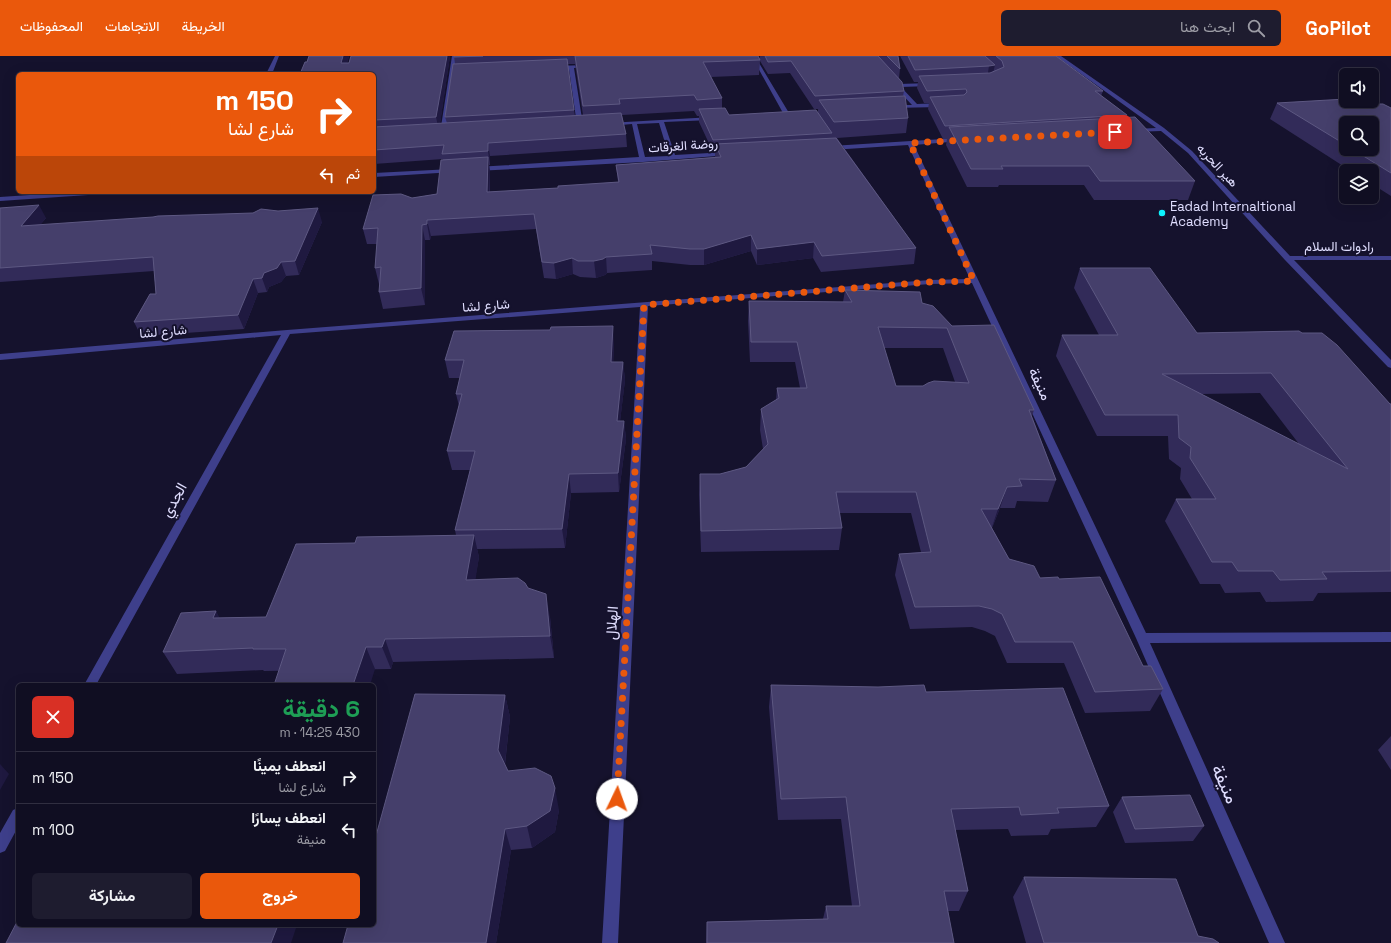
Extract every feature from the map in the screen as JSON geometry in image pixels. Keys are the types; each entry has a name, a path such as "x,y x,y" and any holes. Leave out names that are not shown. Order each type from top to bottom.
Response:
{"street":[{"path":"270,72 277,56"},
{"path":"443,133 454,56"},
{"name":"هير الحربه","path":"1058,56 1162,129 1190,152 1288,258 1391,365"},
{"path":"746,58 761,58"},
{"path":"754,58 786,114"},
{"path":"547,68 595,66"},
{"path":"571,67 580,125"},
{"path":"451,73 459,73"},
{"path":"888,76 916,106"},
{"path":"897,86 935,84"},
{"path":"885,108 946,104"},
{"path":"779,114 794,113"},
{"path":"603,124 716,118"},
{"path":"662,121 673,158"},
{"path":"634,122 643,160"},
{"path":"572,126 587,125"},
{"path":"1130,131 1162,129"},
{"path":"435,133 450,132"},
{"path":"823,148 965,140"},
{"name":"منيفة","path":"910,143 1142,638 1277,943"},
{"name":"روضة الغرقات","path":"469,170 736,154"},
{"path":"376,175 461,170"},
{"path":"0,199 74,194"},
{"name":"رادوات السلام","path":"1288,258 1391,258"},
{"name":"شارع لشا","path":"0,357 287,332 930,282 974,281"},
{"name":"الهلال","path":"610,943 644,305"},
{"name":"الجدي","path":"91,683 287,332"},
{"path":"1142,638 1391,636"},
{"path":"0,846 16,818"}],"building":[{"path":"309,56 343,56 341,63 349,63 351,56 447,56 436,117 376,120 376,72 301,72 305,62 307,62"},
{"path":"454,56 483,56 454,57"},
{"path":"575,56 758,56 760,60 703,62 722,98 697,100 694,95 619,99 620,104 583,106"},
{"path":"765,56 878,56 902,82 904,91 815,96 791,61 768,62"},
{"path":"887,56 898,56 900,69"},
{"path":"908,56 985,56 995,65 915,70"},
{"path":"996,56 1056,56 1103,91 1095,91 1127,115 945,126 930,97 964,95 967,92 966,89 927,91 919,76 990,73 1004,67 1002,61"},
{"path":"567,59 574,110 445,117 453,64"},
{"path":"905,96 908,118 834,122 819,100"},
{"path":"1339,99 1339,108 1379,108 1379,104 1383,104 1391,108 1391,173 1379,166 1379,164 1363,156 1379,156 1379,116 1339,116 1339,141 1277,103"},
{"path":"725,108 729,115 816,110 832,133 713,140 699,109"},
{"path":"621,113 626,134 488,143 488,151 442,154 444,145 376,150 376,127"},
{"path":"1135,117 1195,181 1100,181 1089,166 1001,166 1003,169 971,169 949,127"},
{"path":"836,138 916,248 822,256 814,242 757,249 751,235 704,249 650,245 652,254 606,257 594,261 578,261 572,258 554,263 542,262 534,214 427,220 427,224 422,225 421,288 379,292 381,267 375,268 378,228 363,229 373,195 401,194 412,198 437,194 441,160 488,157 487,192 558,188 558,186 619,182 616,165 721,157 715,144"},
{"path":"39,205 21,226 158,216 253,213 261,209 278,211 318,208 295,261 281,262 277,268 264,273 262,278 253,279 238,315 134,322 150,294 156,294 153,257 0,268 0,208"},
{"path":"1080,268 1150,268 1197,333 1299,331 1302,333 1322,333 1337,345 1391,404 1391,571 1322,572 1327,579 1280,580 1273,571 1238,571 1232,562 1212,562 1176,499 1216,499 1190,458 1191,447 1179,438 1178,415 1105,415 1062,335 1118,335","holes":["1271,373 1348,469 1162,374"]},
{"path":"845,290 920,292 922,303 933,306 952,326 994,325 1034,410 1029,410 1056,480 1019,479 1022,486 1007,487 998,509 981,509 1009,559 1034,566 1040,578 1058,577 1059,579 1100,577 1143,666 1151,666 1163,689 1095,692 1073,642 1015,642 1002,614 992,609 979,606 915,607 899,554 931,552 916,492 836,492 842,528 701,531 700,474 720,474 746,467 768,444 761,409 779,398 777,388 807,388 797,342 751,342 749,301 852,302","holes":["878,327 947,328 969,383 934,381 923,386 896,386"]},
{"path":"613,326 611,362 623,362 617,421 624,421 618,473 569,474 562,529 455,530 475,451 447,451 462,394 456,394 464,360 445,360 454,331 550,330 551,327"},
{"path":"474,535 466,580 518,578 525,583 528,588 546,594 550,636 385,639 382,647 366,647 354,683 275,683 286,649 253,648 163,652 181,613 216,611 213,618 266,617 296,544 355,543 357,537"},
{"path":"771,685 878,687 924,685 926,692 1063,688 1109,806 1057,808 1059,813 1021,815 1019,807 951,809 968,891 944,891 954,943 707,943 707,922 828,919 826,906 860,906 846,797 781,799"},
{"path":"415,694 505,695 498,750 508,771 535,768 551,776 555,788 550,811 527,826 505,829 486,943 343,943 347,927 376,927 376,836"},
{"path":"1190,795 1204,826 1135,829 1122,797"},
{"path":"1024,877 1176,879 1198,936 1213,939 1219,943 1044,943"},
{"path":"16,924 16,927 277,927 271,943 6,943"}],"place":[{"name":"Eadad Internaltional Academy","path":"1162,213"}],"route":[{"path":"617,799 644,305 930,282 974,281 910,143 1115,132"}]}
